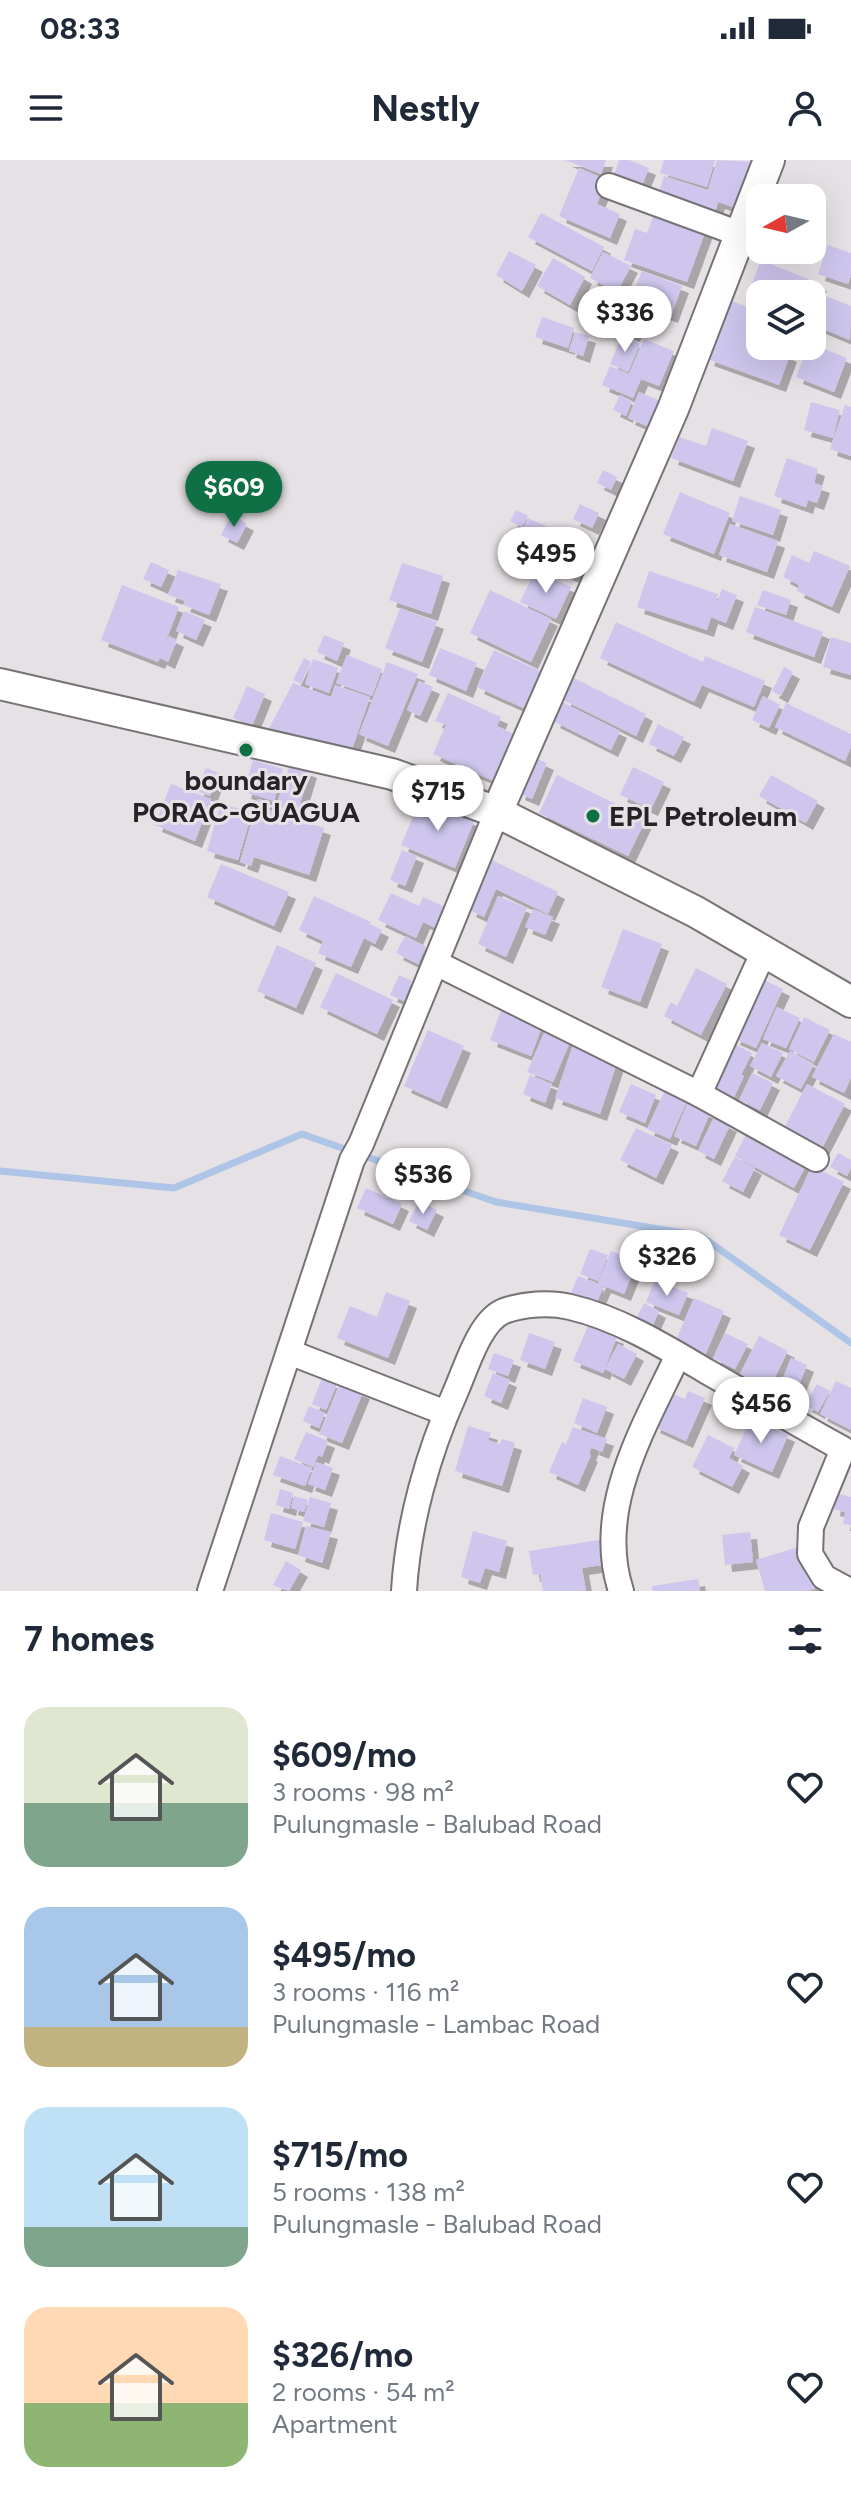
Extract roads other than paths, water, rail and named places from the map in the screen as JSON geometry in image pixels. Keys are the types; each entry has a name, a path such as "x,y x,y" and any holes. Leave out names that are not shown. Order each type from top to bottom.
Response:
{"street":[{"path":"210,1591 356,1152 497,812 673,409 769,160"},
{"path":"609,186 740,234"},
{"path":"0,684 392,774 497,812 696,912 851,1002"},
{"path":"699,1094 764,951"},
{"path":"436,963 699,1094 816,1159"},
{"path":"404,1591 405,1563 426,1474 446,1413 485,1326 502,1312 535,1305 568,1306 613,1321 843,1449 811,1527 810,1554 824,1577 850,1591"},
{"path":"289,1352 446,1413"},
{"path":"621,1591 616,1577 613,1525 623,1474 678,1355"}],"waterway":[{"path":"0,1171 174,1188 302,1134 496,1202 701,1236 851,1343"}],"place":[{"name":"boundary PORAC-GUAGUA","path":"246,750"},
{"name":"EPL Petroleum","path":"593,816"}]}
